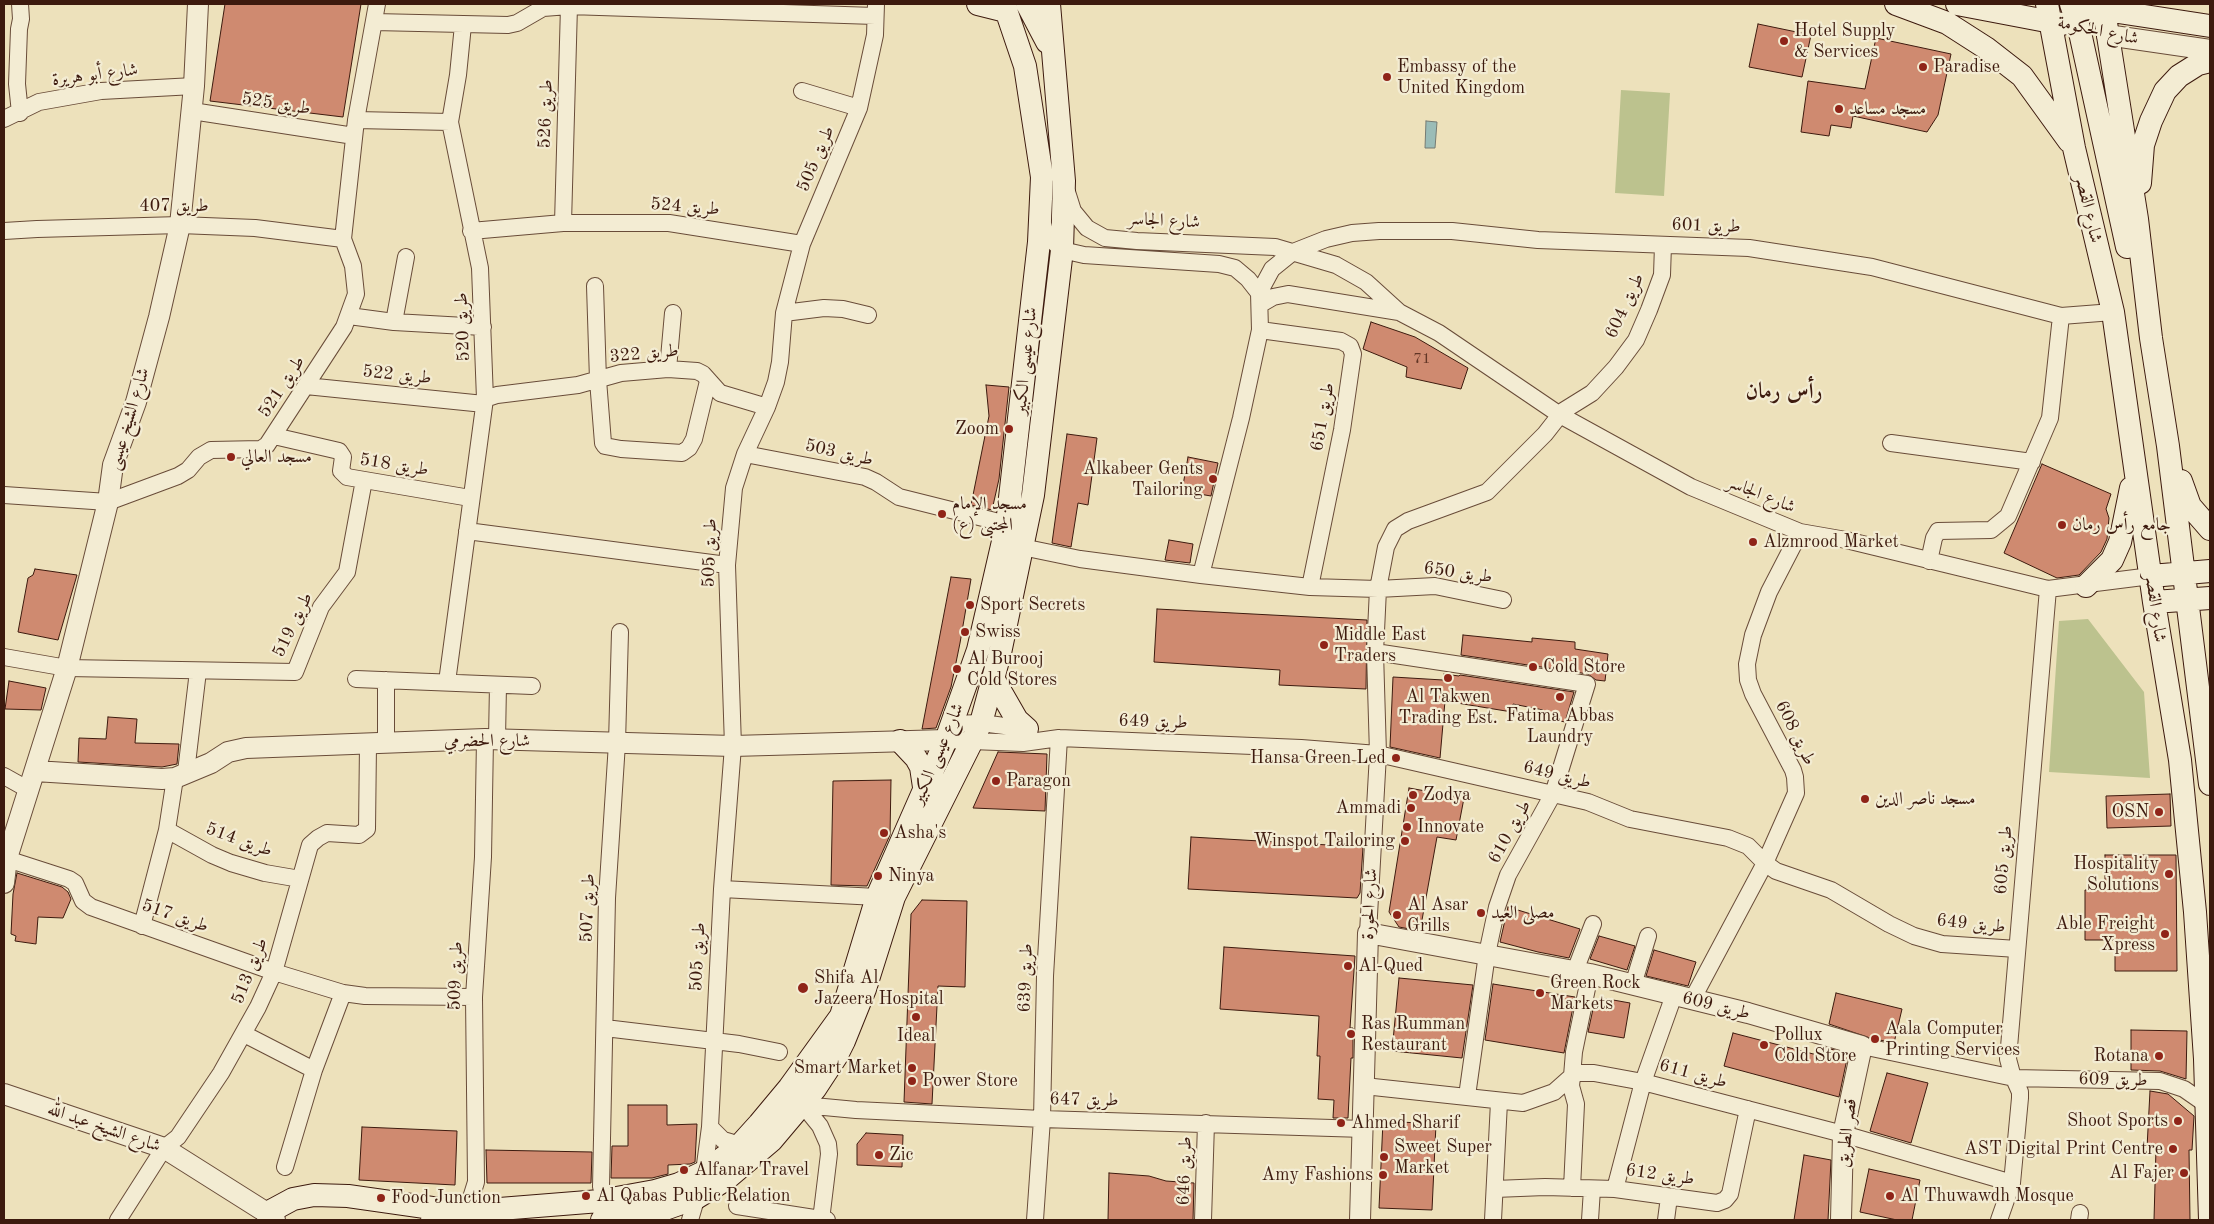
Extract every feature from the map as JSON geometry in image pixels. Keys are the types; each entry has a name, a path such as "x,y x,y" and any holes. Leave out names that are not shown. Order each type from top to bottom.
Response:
{"main road":[{"path":"978,4 1002,6"},
{"path":"1027,4 1051,49"},
{"name":"شارع عيسى الكبير","path":"885,900 977,732 994,680 1034,495 1062,250 1064,181 1051,49 1049,4"},
{"path":"1896,4 1947,23 1986,48 2022,76 2074,148"},
{"name":"شارع الحكومة","path":"1956,4 2048,12 2086,10 2210,26"},
{"name":"شارع عيسى الكبير","path":"602,1220 673,1208 696,1198 725,1180 772,1140 841,1016 885,900 924,787 949,732 978,650 1007,524 1041,210 1042,177 1025,66 1002,6"},
{"path":"2086,10 2130,263 2151,338"},
{"name":"شارع القصر","path":"2086,10 2107,35 2137,219 2151,338 2168,446 2188,600 2207,714 2210,784"},
{"name":"شارع القصر","path":"2048,12 2074,148 2112,312 2134,472 2180,760 2196,912 2207,1105 2210,1220"},
{"path":"2137,219 2143,145 2164,91 2179,76 2198,64 2210,61"},
{"path":"2168,446 2190,506 2210,529"},
{"path":"2086,586 2112,560 2120,542 2134,472"},
{"path":"2151,576 2210,571"},
{"path":"2154,602 2210,598"},
{"path":"994,680 1010,710 1026,729"},
{"path":"900,741 916,758 921,767 924,787"},
{"name":"شارع عيسى الكبير","path":"432,1220 462,1212 600,1202 656,1191 679,1184 704,1172 740,1145 796,1096"},
{"path":"271,1217 292,1199 314,1195 348,1196 462,1212"}],"street":[{"path":"20,4 21,19 17,84 20,113"},
{"name":"شارع الشيخ عيسى","path":"4,883 5,858 36,771 68,668 108,502 113,465 136,402 159,317 180,225 192,111 198,4"},
{"path":"343,239 355,128 377,4"},
{"path":"374,22 508,25 517,22 535,8 569,6 875,10"},
{"name":"طريق 526","path":"563,222 569,6"},
{"name":"طريق 505","path":"690,1220 704,1172 710,1128 722,889 733,746 727,565 734,488 745,454 767,407 780,362 784,313 802,244 859,108 874,35 875,10"},
{"path":"450,122 458,75 463,25"},
{"name":"شارع الحكومة","path":"2107,35 2210,50"},
{"name":"شارع أبو هريرة","path":"4,120 39,102 101,91 194,86"},
{"path":"802,90 859,108"},
{"name":"طريق 525","path":"192,111 355,128 450,122"},
{"name":"طريق 520","path":"447,682 470,498 485,401 484,326 480,268 450,122"},
{"name":"شارع الجاسر","path":"1064,181 1073,211 1087,228 1106,238 1138,242 1250,244 1275,247 1336,265 1366,282 1399,312 1439,333 1560,415 1691,488 1800,532 1846,540 2048,589 2086,586 2151,576"},
{"path":"1041,210 1046,235 1062,250 1084,255 1220,264 1235,268 1248,279 1260,298 1260,330 1241,418 1201,575"},
{"name":"طريق 524","path":"472,231 563,222 670,223 802,244"},
{"name":"طريق 407","path":"4,231 180,225 255,228 343,239"},
{"name":"طريق 601","path":"1260,298 1272,269 1293,252 1326,239 1352,233 1379,231 1452,231 1538,240 1749,248 1872,267 2061,316 2112,312"},
{"name":"طريق 521","path":"108,502 178,476 188,470 199,457 211,450 261,449 274,436 349,316 356,294 353,266 343,239"},
{"name":"طريق 604","path":"1560,415 1592,393 1616,367 1636,340 1662,275 1664,245"},
{"path":"394,322 406,257"},
{"path":"595,286 598,380 603,443 605,446 621,449 682,453 689,448 694,439 708,380"},
{"path":"1260,298 1288,294 1399,312"},
{"path":"784,313 824,308 843,309 868,314"},
{"path":"668,370 673,313"},
{"path":"349,316 394,322 484,326"},
{"path":"1929,561 1934,538 1938,531 1991,530 2008,516 2050,418 2061,316"},
{"name":"طريق 651","path":"1260,330 1341,341 1350,346 1353,354 1342,430 1310,586"},
{"name":"طريق 322","path":"485,401 497,395 571,387 621,373 668,370 697,371 703,374 720,392 767,407"},
{"name":"طريق 522","path":"306,386 485,401"},
{"path":"1022,547 1080,559 1201,575 1310,586 1378,589 1386,547 1395,528 1408,521 1487,492 1545,434 1560,415"},
{"name":"طريق 518","path":"274,436 339,451 343,457 341,471 347,477 470,498"},
{"path":"1891,443 2032,462"},
{"name":"طريق 503","path":"745,454 865,477 899,497 1007,524"},
{"name":"طريق 519","path":"4,657 68,668 295,672 321,607 347,572 364,480"},
{"path":"4,495 108,502"},
{"path":"467,531 727,565"},
{"name":"طريق 608","path":"1615,1189 1643,1082 1683,998 1765,864 1793,800 1796,785 1793,770 1753,694 1748,680 1747,664 1753,634 1769,592 1800,532"},
{"name":"طريق 650","path":"1378,589 1435,586 1503,600"},
{"name":"شارع الحورة","path":"1360,1220 1368,932 1378,754 1375,652 1378,589"},
{"name":"طريق 605","path":"1999,1220 2012,1183 2020,1092 2008,1059 2048,589"},
{"name":"طريق 507","path":"601,1186 607,898 617,743 620,632"},
{"name":"طريق 610","path":"1375,652 1587,684 1553,794 1516,860 1502,891 1492,923 1467,1096"},
{"path":"142,926 181,775 198,671"},
{"path":"356,679 532,686"},
{"path":"377,744 386,680"},
{"name":"طريق 509","path":"462,1212 471,1198 476,1182 474,997 491,739 498,685"},
{"name":"طريق 649","path":"949,732 1026,729 1059,738"},
{"name":"شارع الحضرمي","path":"36,771 162,779 181,775 241,748 491,739 733,746 900,741 949,732"},
{"name":"طريق 649","path":"977,732 1023,743 1059,738 1301,748 1378,754 1588,802 1630,819 1728,838 1748,846 1765,864 1776,871 1831,890 1888,924 1921,938 1942,944 2017,949"},
{"name":"طريق 639","path":"1036,1220 1042,1119 1045,976 1059,738"},
{"name":"طريق 513","path":"118,1220 164,1148 178,1137 244,1034 274,972 310,845 327,833 359,835 367,829 377,744"},
{"path":"4,776 29,790"},
{"name":"طريق 514","path":"166,830 231,863 265,873 300,879"},
{"name":"طريق 517","path":"5,858 69,879 75,883 86,905 274,972 344,993 365,996 474,997"},
{"path":"722,889 885,900"},
{"path":"1572,1188 1576,1104 1571,1086 1583,973 1593,924"},
{"name":"طريق 609","path":"1368,932 1583,973 1748,1013 1862,1046 2014,1078 2160,1082 2184,1089 2207,1105"},
{"path":"1633,985 1648,936"},
{"path":"285,1167 314,1070 344,993"},
{"path":"605,1028 739,1044 779,1052"},
{"path":"244,1034 314,1070"},
{"name":"قصر الطريق","path":"1842,1220 1843,1134 1862,1046"},
{"name":"طريق 611","path":"1572,1076 1586,1072 1643,1082 1843,1134 2012,1183"},
{"path":"1364,1086 1467,1096 1500,1102 1524,1103 1545,1097 1554,1092 1572,1076"},
{"name":"شارع الشيخ عبد الله","path":"4,1094 164,1148 271,1217"},
{"path":"796,1096 820,1126 828,1144 821,1220"},
{"name":"طريق 647","path":"796,1096 856,1110 1042,1119 1364,1129"},
{"path":"1493,1220 1500,1102"},
{"name":"طريق 612","path":"1495,1189 1615,1189 1718,1203 1725,1200 1730,1194 1748,1109"},
{"name":"طريق 646","path":"1203,1220 1206,1123"},
{"path":"710,1128 723,1140 740,1145"},
{"path":"1590,1220 1592,1189"},
{"path":"1666,1220 1669,1197"},
{"path":"737,1206 827,1220"}],"green space":[{"path":"1621,90 1670,93 1664,196 1615,193"},
{"path":"2088,619 2144,692 2150,778 2049,772 2059,621"}],"water":[{"path":"1426,121 1437,122 1435,148 1425,148"}],"building":[{"path":"225,4 361,4 343,117 210,101"},
{"path":"1758,24 1811,35 1802,77 1749,67"},
{"path":"1876,38 1951,54 1938,115 1927,132 1853,116 1851,128 1831,125 1829,136 1801,132 1808,81 1865,89"},
{"path":"1371,322 1415,337 1468,368 1461,389 1406,377 1407,367 1363,349"},
{"path":"986,385 1009,387 999,479 992,510 971,505 989,416"},
{"path":"1067,434 1097,438 1088,505 1078,503 1071,547 1052,543"},
{"path":"1188,457 1218,463 1211,496 1182,491"},
{"name":"جامع رأس رمان","path":"2042,464 2111,494 2106,509 2109,518 2107,539 2101,552 2079,575 2057,578 2004,553"},
{"path":"1169,540 1193,544 1190,563 1165,560"},
{"path":"35,569 77,575 58,640 18,632 28,578 33,575"},
{"path":"951,577 971,579 960,643 951,687 936,728 922,729"},
{"path":"1157,609 1367,620 1366,689 1279,685 1280,670 1154,662"},
{"path":"1463,635 1532,642 1532,638 1575,642 1575,649 1608,654 1605,681 1596,680 1588,674 1461,655"},
{"path":"1444,674 1574,692 1565,722 1542,717 1543,710 1513,704 1512,712 1445,701 1440,758 1390,747 1393,677 1443,680"},
{"path":"9,681 46,688 41,710 5,709"},
{"path":"108,717 137,719 135,743 179,744 177,764 162,767 78,762 79,738 106,739"},
{"path":"998,752 1047,754 1045,811 973,808"},
{"path":"891,780 890,835 867,886 831,885 833,781"},
{"path":"1409,788 1464,798 1456,840 1437,837 1420,931 1399,927 1389,912"},
{"path":"2170,794 2171,826 2107,828 2106,796"},
{"path":"1191,837 1363,847 1360,893 1357,898 1188,889"},
{"path":"2105,855 2176,855 2177,971 2115,971 2115,940 2085,940 2085,890 2105,890"},
{"path":"17,873 62,887 68,892 71,899 63,918 38,917 36,944 15,941 16,936 11,934 13,894"},
{"path":"922,900 967,901 965,987 938,986 932,1104 904,1102 911,914"},
{"path":"1508,907 1580,929 1569,958 1500,942"},
{"path":"1599,936 1635,946 1627,970 1590,959"},
{"path":"1224,947 1355,956 1350,1028 1353,1028 1353,1058 1351,1058 1348,1118 1333,1118 1334,1100 1318,1099 1320,1056 1317,1056 1319,1016 1220,1009"},
{"path":"1654,950 1696,962 1688,986 1646,976"},
{"path":"1399,978 1473,985 1462,1058 1392,1051"},
{"path":"1493,984 1575,997 1564,1053 1485,1040"},
{"path":"1836,993 1902,1009 1894,1043 1870,1038 1829,1024"},
{"path":"1602,998 1630,1003 1624,1038 1588,1032 1595,1000 1602,1001"},
{"name":"Rotana","path":"2131,1030 2187,1031 2186,1079 2160,1071 2131,1070"},
{"path":"1733,1033 1821,1056 1824,1047 1848,1054 1839,1097 1724,1066"},
{"path":"1887,1073 1928,1083 1911,1143 1870,1131"},
{"path":"2150,1091 2168,1094 2194,1116 2192,1150 2189,1150 2190,1220 2154,1220 2156,1148 2147,1148"},
{"path":"628,1105 667,1105 667,1125 697,1124 695,1162 668,1165 668,1174 652,1178 611,1178 612,1146 628,1146"},
{"path":"1383,1121 1436,1124 1432,1210 1379,1208"},
{"path":"362,1127 457,1131 455,1185 359,1180"},
{"name":"Zic","path":"866,1133 903,1135 902,1167 857,1165 857,1144"},
{"path":"486,1150 592,1152 591,1183 487,1183"},
{"path":"1804,1155 1831,1160 1828,1220 1794,1220"},
{"name":"Al Thuwawdh Mosque","path":"1869,1169 1920,1180 1912,1220 1897,1220 1860,1212"},
{"path":"1109,1173 1149,1176 1166,1181 1194,1183 1193,1220 1108,1220"}],"place":[{"name":"Hotel Supply & Services","path":"1784,41"},
{"name":"Paradise","path":"1923,67"},
{"name":"Embassy of the United Kingdom","path":"1387,77"},
{"name":"مسجد مساعد","path":"1839,109"},
{"name":"Zoom","path":"1009,429"},
{"name":"مسجد العالي","path":"231,457"},
{"name":"Alkabeer Gents Tailoring","path":"1213,479"},
{"name":"مسجد الإمام المجتبى (ع)","path":"942,514"},
{"name":"جامع رأس رمان","path":"2062,525"},
{"name":"Alzmrood Market","path":"1753,542"},
{"name":"Sport Secrets","path":"970,605"},
{"name":"Swiss","path":"965,632"},
{"name":"Middle East Traders","path":"1324,645"},
{"name":"Cold Store","path":"1533,667"},
{"name":"Al Burooj Cold Stores","path":"957,669"},
{"name":"Al Takwen Trading Est.","path":"1448,678"},
{"name":"Fatima Abbas Laundry","path":"1560,697"},
{"name":"Hansa Green Led","path":"1396,758"},
{"name":"Paragon","path":"996,781"},
{"name":"Zodya","path":"1413,795"},
{"name":"مسجد ناصر الدين","path":"1865,799"},
{"name":"Ammadi","path":"1411,808"},
{"name":"OSN","path":"2159,812"},
{"name":"Innovate","path":"1407,827"},
{"name":"Asha's","path":"884,833"},
{"name":"Winspot Tailoring","path":"1405,841"},
{"name":"Hospitality Solutions","path":"2169,874"},
{"name":"Ninya","path":"878,876"},
{"name":"مصلى العيد","path":"1481,913"},
{"name":"Al Asar Grills","path":"1397,915"},
{"name":"Able Freight Xpress","path":"2165,934"},
{"name":"Al-Qued","path":"1348,966"},
{"name":"Shifa Al Jazeera Hospital","path":"803,988"},
{"name":"Green Rock Markets","path":"1540,993"},
{"name":"Ideal","path":"916,1017"},
{"name":"Ras Rumman Restaurant","path":"1351,1034"},
{"name":"Aala Computer Printing Services","path":"1875,1039"},
{"name":"Pollux Cold Store","path":"1764,1045"},
{"name":"Rotana","path":"2159,1056"},
{"name":"Smart Market","path":"912,1068"},
{"name":"Power Store","path":"912,1081"},
{"name":"Shoot Sports","path":"2178,1121"},
{"name":"Ahmed Sharif","path":"1341,1123"},
{"name":"AST Digital Print Centre","path":"2173,1149"},
{"name":"Zic","path":"879,1155"},
{"name":"Sweet Super Market","path":"1384,1157"},
{"name":"Alfanar Travel","path":"684,1170"},
{"name":"Al Fajer","path":"2184,1173"},
{"name":"Amy Fashions","path":"1383,1175"},
{"name":"Al Qabas Public Relation","path":"586,1196"},
{"name":"Al Thuwawdh Mosque","path":"1890,1196"},
{"name":"Food Junction","path":"381,1198"}],"district":[{"name":"رأس رمان","path":"1784,392"}]}
